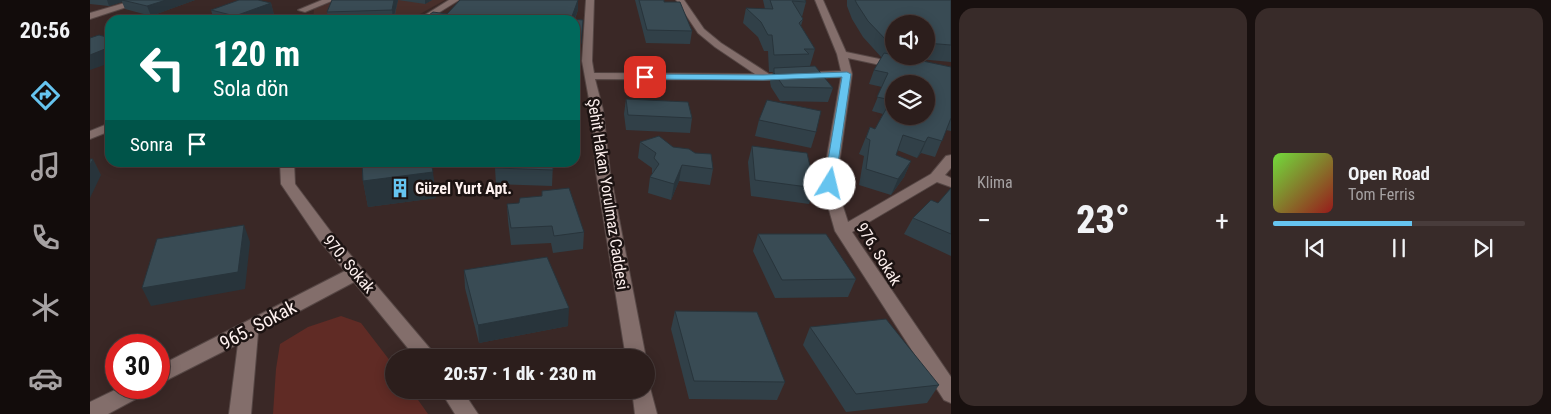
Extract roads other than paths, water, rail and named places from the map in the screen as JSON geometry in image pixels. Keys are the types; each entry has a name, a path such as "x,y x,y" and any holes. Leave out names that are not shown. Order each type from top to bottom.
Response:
{"street":[{"path":"90,16 144,0"},
{"path":"300,15 303,0"},
{"path":"302,10 330,0"},
{"path":"430,15 455,0"},
{"name":"Şehit Hakan Yorulmaz Caddesi","path":"590,0 581,61 589,76 597,110 606,191 634,349"},
{"path":"680,0 701,30 718,45 767,77"},
{"name":"976. Sokak","path":"819,0 842,54 847,74 830,184 843,231 951,394"},
{"path":"842,54 906,68"},
{"path":"589,76 767,77 847,74"},
{"path":"90,135 105,129"},
{"path":"843,231 936,177 951,159"},
{"name":"970. Sokak","path":"287,167 288,184 324,236 420,349"},
{"path":"936,177 951,183"},
{"name":"965. Sokak","path":"170,370 356,273"},
{"path":"240,414 249,329"},
{"path":"90,412 116,399"},
{"path":"456,399 466,414"},
{"path":"644,399 646,414"}],"place":[{"name":"Güzel Yurt Apt.","path":"400,188"}]}
